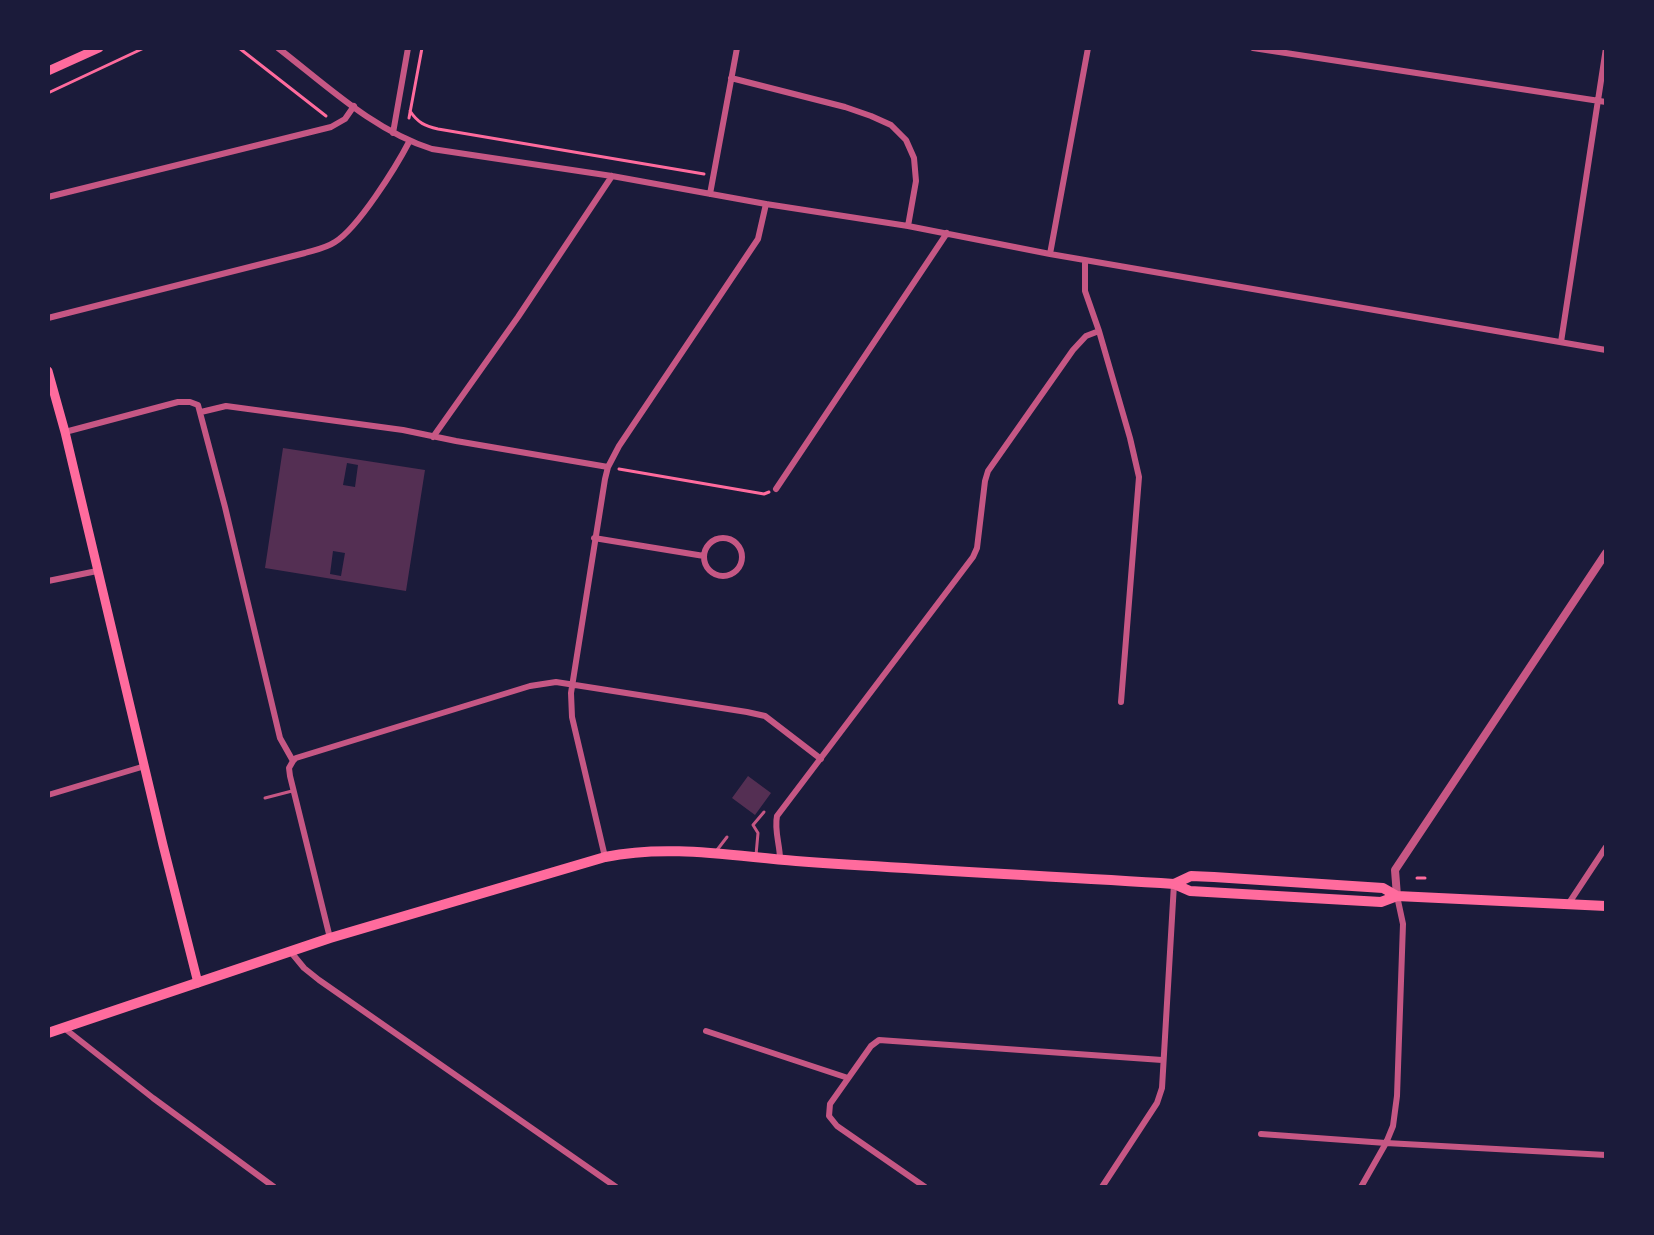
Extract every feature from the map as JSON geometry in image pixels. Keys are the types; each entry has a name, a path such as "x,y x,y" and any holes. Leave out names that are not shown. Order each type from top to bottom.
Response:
{"main road":[{"path":"48,71 99,48"},
{"path":"48,370 198,983"},
{"path":"48,1033 330,938 627,852 658,850 1174,884 1191,876 1214,877 1383,888 1397,896 1606,906"}],"street":[{"path":"278,48 393,133 409,142 432,149 612,176 766,204 908,226 1050,254 1606,350"},
{"path":"393,133 408,48"},
{"path":"710,194 737,48"},
{"path":"1050,254 1088,48"},
{"path":"1253,48 1606,102"},
{"path":"1561,342 1606,48"},
{"path":"731,78 845,107 891,125 906,140 914,158 916,181 908,226"},
{"path":"48,197 331,127 345,118 354,106"},
{"path":"48,318 305,253 334,243 354,226 402,156 409,142"},
{"path":"433,437 518,317 612,176"},
{"path":"605,857 572,717 572,683 594,538 608,467 619,446 748,256 758,239 766,204"},
{"path":"776,489 947,233"},
{"path":"1085,260 1085,291 1099,331 1139,477 1121,702"},
{"path":"780,859 777,816 973,557 977,548 988,471 1073,350 1086,336 1099,331"},
{"path":"65,432 178,402 198,405 280,738 293,761"},
{"path":"201,412 226,406 403,430 608,467"},
{"path":"594,538 704,556"},
{"path":"724,538 736,543 742,553 738,570 733,574 722,576 711,572 704,562 704,556 705,550 713,541 724,538"},
{"path":"1361,1187 1393,1126 1403,924 1397,896 1395,870 1606,553"},
{"path":"48,581 97,571"},
{"path":"330,938 289,768 296,758 530,686 543,683 572,683 765,716 821,759"},
{"path":"48,795 144,766"},
{"path":"1569,903 1606,847"},
{"path":"1102,1187 1157,1103 1162,1088 1174,884"},
{"path":"290,951 304,968 320,980 616,1187"},
{"path":"63,1028 274,1187"},
{"path":"706,1031 848,1078"},
{"path":"924,1187 837,1126 829,1116 830,1104 871,1046 879,1040 1162,1060"},
{"path":"1261,1134 1606,1155"}],"lane":[{"path":"265,798 294,791"},
{"path":"756,857 758,833 753,825 764,812"},
{"path":"714,854 728,837"}],"path":[{"path":"48,93 144,48"},
{"path":"239,48 326,116"},
{"path":"409,118 422,48"},
{"path":"410,111 424,126 713,176"},
{"path":"608,467 764,494 776,489"},
{"path":"1416,878 1425,878"}],"building":[{"path":"283,448 425,470 406,591 265,568","holes":["347,463 358,465 355,487 343,485","333,551 345,553 341,576 330,574"]},
{"path":"748,776 771,793 755,815 732,798"}]}
